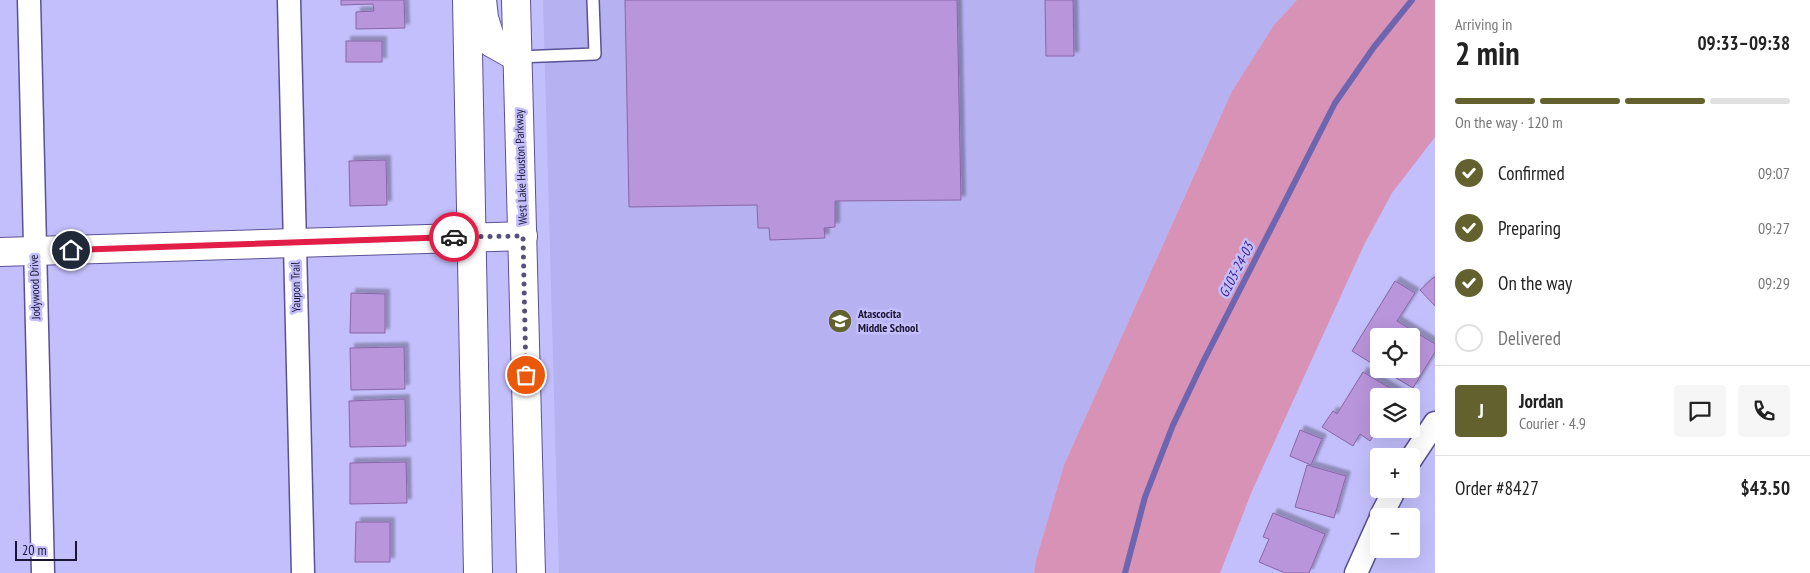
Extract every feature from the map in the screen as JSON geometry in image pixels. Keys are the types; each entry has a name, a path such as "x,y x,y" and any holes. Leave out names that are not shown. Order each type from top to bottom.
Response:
{"main road":[{"path":"467,0 470,237 478,573"},
{"path":"482,0 484,18 492,43 517,57"},
{"name":"West Lake Houston Parkway","path":"516,0 531,573"},
{"path":"0,252 523,236"}],"street":[{"name":"Jodywood Drive","path":"29,0 43,573"},
{"name":"Yaupon Trail","path":"290,0 303,573"},
{"path":"1418,448 1435,423"},
{"path":"1356,573 1370,542"}],"lane":[{"path":"517,57 595,54 593,0"}],"shaded area":[{"name":"Atascocita Middle School","path":"543,0 1297,0 1274,25 1232,91 1064,465 1036,560 1034,573 559,573"},
{"path":"1297,0 1435,0 1435,137 1392,193 1364,245 1252,491 1220,573 1034,573 1036,560 1064,465 1232,91 1274,25"}],"building":[{"path":"341,0 404,0 405,28 356,29 356,12 374,11 373,4 341,5"},
{"path":"625,0 957,0 961,200 835,201 835,227 824,228 825,238 770,240 769,228 758,228 757,205 629,207"},
{"path":"1045,0 1073,0 1074,56 1046,56"},
{"path":"346,41 382,41 382,62 346,62"},
{"path":"386,160 387,205 350,206 349,161"},
{"path":"1435,278 1435,306 1420,290"},
{"path":"1395,281 1415,293 1397,321 1409,328 1370,328 1370,362 1352,351"},
{"path":"351,293 385,294 385,333 350,333"},
{"path":"1420,335 1435,344 1435,352 1420,377"},
{"path":"404,347 405,389 351,390 350,348"},
{"path":"1363,372 1370,378 1390,388 1370,388 1370,438 1372,438 1370,441 1360,434 1353,446 1322,427 1333,411 1337,414"},
{"path":"1396,378 1419,378 1413,388"},
{"path":"405,399 406,446 350,447 349,401"},
{"path":"1300,430 1322,439 1311,465 1290,456"},
{"path":"406,462 407,503 350,504 350,463"},
{"path":"1307,465 1346,476 1334,518 1295,507"},
{"path":"1273,513 1325,534 1309,573 1285,573 1259,562 1269,539 1263,537"},
{"path":"356,522 390,522 390,562 355,562"}],"waterway":[{"name":"G103-24-03","path":"1125,573 1145,497 1173,425 1203,362 1335,103 1374,47 1412,0"}],"way so far":[{"path":"454,237 523,236 526,375"}],"place":[{"name":"Atascocita Middle School","path":"840,321"}],"route":[{"path":"71,250 454,237"}]}
